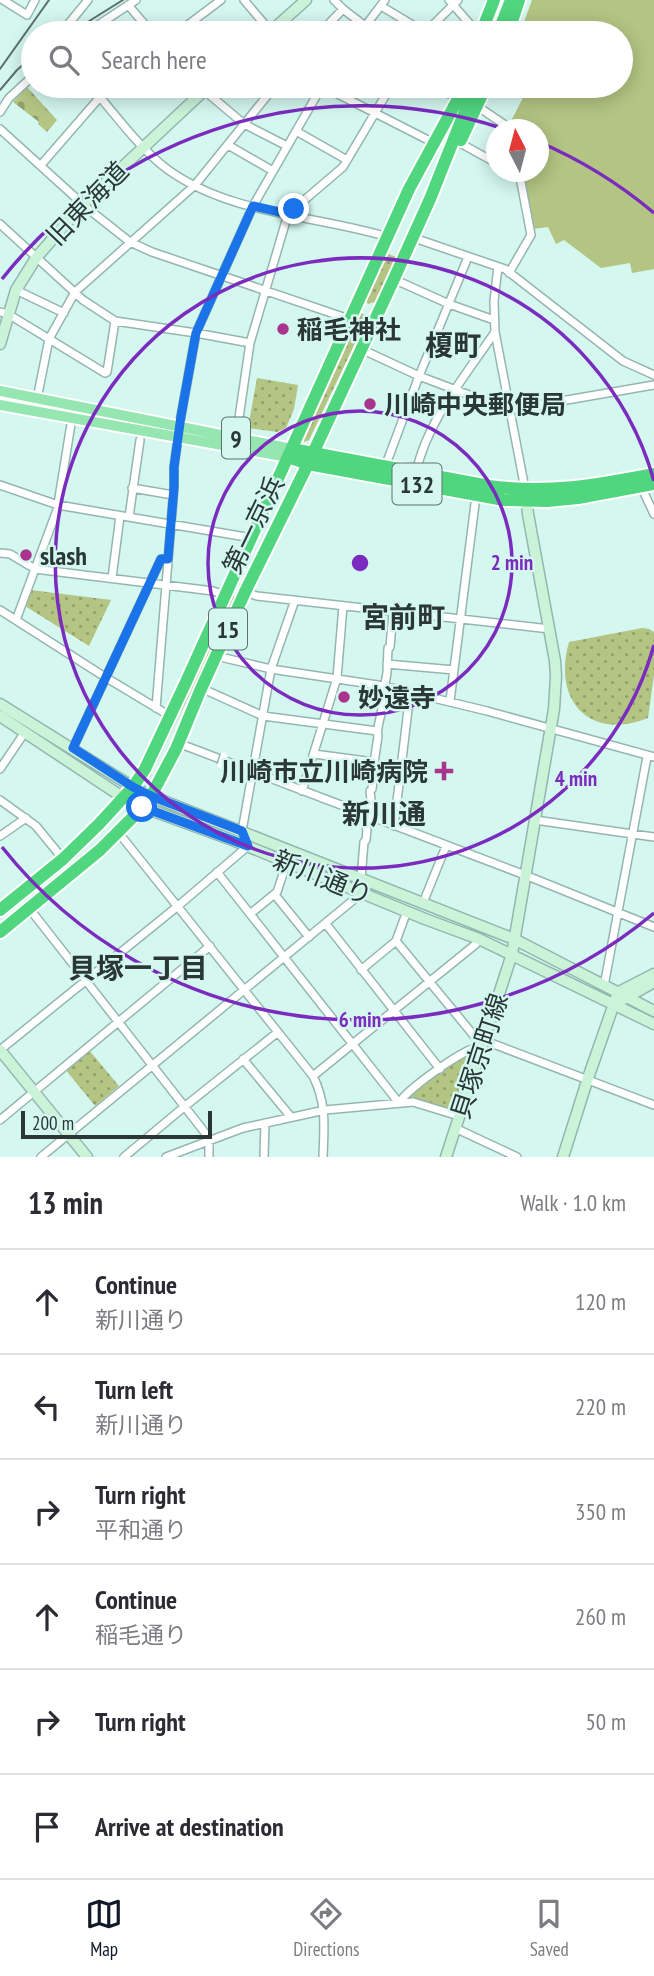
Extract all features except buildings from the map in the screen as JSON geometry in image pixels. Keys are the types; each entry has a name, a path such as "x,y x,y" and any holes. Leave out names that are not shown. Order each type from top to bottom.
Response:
{"highway":[{"path":"484,21 494,0"},
{"path":"494,21 502,0"},
{"path":"503,21 511,0"},
{"path":"512,21 519,0"},
{"path":"409,189 423,150 449,98"},
{"name":"第一京浜","path":"0,910 63,859 124,798 145,769 409,189 458,98"},
{"name":"第一京浜","path":"0,932 100,850 151,796 384,301 430,199 470,98"},
{"name":"15","path":"430,199 481,98"},
{"path":"390,232 411,239"},
{"path":"390,232 405,252"},
{"path":"361,295 361,304 366,310 373,309 384,301"},
{"name":"132","path":"290,453 476,496 578,498 647,488"},
{"name":"132","path":"311,458 385,467 526,495 654,474"}],"main road":[{"path":"284,21 306,0"},
{"name":"旧東海道","path":"0,344 4,313 36,258 83,204 193,98"},
{"name":"9","path":"0,391 98,417 290,453"},
{"name":"9","path":"0,405 72,418 98,417"},
{"name":"9","path":"179,433 236,438 290,453"},
{"name":"貝塚京町線","path":"446,1157 512,954 554,709 556,676 550,629 526,495"},
{"name":"新川通り","path":"0,704 151,796 514,939 654,1011"},
{"name":"新川通り","path":"0,716 124,798 142,807 248,846 479,939 654,1024"},
{"path":"242,831 248,846"},
{"path":"412,913 423,903"},
{"path":"479,939 483,927"},
{"path":"540,968 546,956"},
{"path":"563,1157 614,1004 622,995 654,974"},
{"path":"622,995 654,982"},
{"path":"0,1050 87,1157"}],"street":[{"path":"3,0 27,15 35,0"},
{"path":"71,21 88,0"},
{"path":"104,21 136,0"},
{"path":"193,21 221,0"},
{"path":"244,0 261,21"},
{"path":"334,0 354,21"},
{"path":"435,21 453,2 469,21"},
{"path":"370,21 383,3 408,21"},
{"path":"128,5 142,21"},
{"path":"332,21 343,9"},
{"path":"0,112 9,98 21,87"},
{"path":"41,165 99,98"},
{"path":"101,98 166,169 195,186 253,206 390,232"},
{"path":"216,98 244,124 287,146"},
{"path":"37,399 49,339 75,292 195,186 265,98"},
{"path":"156,708 179,433 196,333 253,206 315,98"},
{"path":"345,98 428,140"},
{"path":"236,438 250,343 288,214 343,167 383,98"},
{"path":"477,106 496,119"},
{"path":"0,129 83,204 130,242 152,252 349,319"},
{"path":"296,131 347,160"},
{"path":"460,143 486,157"},
{"path":"228,145 273,171"},
{"path":"509,273 531,236 521,182"},
{"path":"0,224 83,300 115,321 250,343"},
{"path":"411,239 509,273 623,361 654,375"},
{"path":"385,467 468,257"},
{"path":"498,267 495,332 526,495"},
{"path":"393,281 494,320"},
{"path":"16,290 64,313"},
{"path":"4,313 105,373 115,321"},
{"path":"416,473 418,459 430,429 495,332"},
{"path":"361,349 419,376 509,410 654,385"},
{"path":"16,620 58,505 72,418"},
{"path":"112,579 140,440"},
{"path":"0,485 58,505 252,538"},
{"path":"132,488 173,495"},
{"path":"647,488 654,514"},
{"path":"450,701 476,496"},
{"path":"0,552 10,554 36,569 213,591 226,595"},
{"path":"73,748 161,559 168,559"},
{"path":"245,592 257,596 550,629"},
{"path":"242,831 271,669 295,600"},
{"path":"302,791 337,678 343,606"},
{"path":"0,610 170,716"},
{"path":"41,1157 357,897 368,830 366,827 379,737 377,731 393,612"},
{"path":"216,656 271,669 384,686 450,701 650,757 631,834 604,986"},
{"path":"387,664 454,670"},
{"path":"201,688 263,716 377,731"},
{"path":"394,825 410,693"},
{"path":"0,769 26,732"},
{"path":"178,743 654,927"},
{"path":"314,754 374,761"},
{"path":"221,765 224,756"},
{"path":"0,800 37,826 63,859"},
{"path":"0,836 26,818"},
{"path":"535,820 654,837"},
{"path":"118,832 313,1076 325,1110 323,1157"},
{"path":"0,1050 248,846"},
{"path":"423,903 446,846"},
{"path":"250,914 275,895 287,862"},
{"path":"217,872 398,1102"},
{"path":"275,895 309,937"},
{"path":"29,908 199,1125 210,1142 209,1157"},
{"path":"361,970 396,942 412,913"},
{"path":"326,924 440,1069"},
{"path":"313,1076 394,1012 479,939"},
{"path":"396,942 475,1037 483,1043 588,1078 654,1105"},
{"path":"0,1120 210,946"},
{"path":"124,1157 278,1032"},
{"path":"398,1102 404,1094 440,1069 472,1047 483,1043"},
{"path":"243,1059 291,1117"},
{"path":"166,1157 243,1128 325,1110 413,1102 459,1116"},
{"path":"264,1157 265,1123"},
{"path":"455,1128 517,1157"}],"green space":[{"path":"532,0 654,0 654,269 632,273 630,263 601,268 564,240 556,244 548,227 533,229 525,182 549,182 549,119 512,119 523,98 633,98 633,21 524,21"},
{"path":"21,93 21,98 37,98 57,120 47,132 39,122 13,102"},
{"path":"386,253 396,257 375,302 368,304 365,299"},
{"path":"359,312 367,318 309,440 304,442 303,440"},
{"path":"257,378 298,385 294,409 286,428 277,432 248,428"},
{"path":"31,590 111,600 89,646 25,606"},
{"path":"232,595 237,597 150,777 147,776"},
{"path":"642,628 654,632 654,675 648,718 627,724 609,724 593,720 580,711 571,698 566,682 565,663 569,642"},
{"path":"89,1050 119,1086 95,1106 65,1069"},
{"path":"470,1052 472,1054 454,1108 408,1098 407,1096"}],"railway":[{"path":"34,21 49,0"},
{"path":"89,21 123,0"},
{"path":"0,69 21,39"},
{"path":"0,90 21,66"}],"place":[{"name":"稲毛神社","path":"283,329"},
{"name":"川崎中央郵便局","path":"370,404"},
{"name":"slash","path":"26,555"},
{"name":"妙遠寺","path":"344,697"},
{"name":"川崎市立川崎病院","path":"444,771"}],"district":[{"name":"榎町","path":"453,344"},
{"name":"宮前町","path":"403,616"},
{"name":"新川通","path":"384,813"},
{"name":"貝塚一丁目","path":"138,967"}],"route":[{"path":"142,807 248,846 242,831 151,796 73,748 161,559 168,559 176,469 174,467 196,333 253,206 288,214 294,209"}]}
